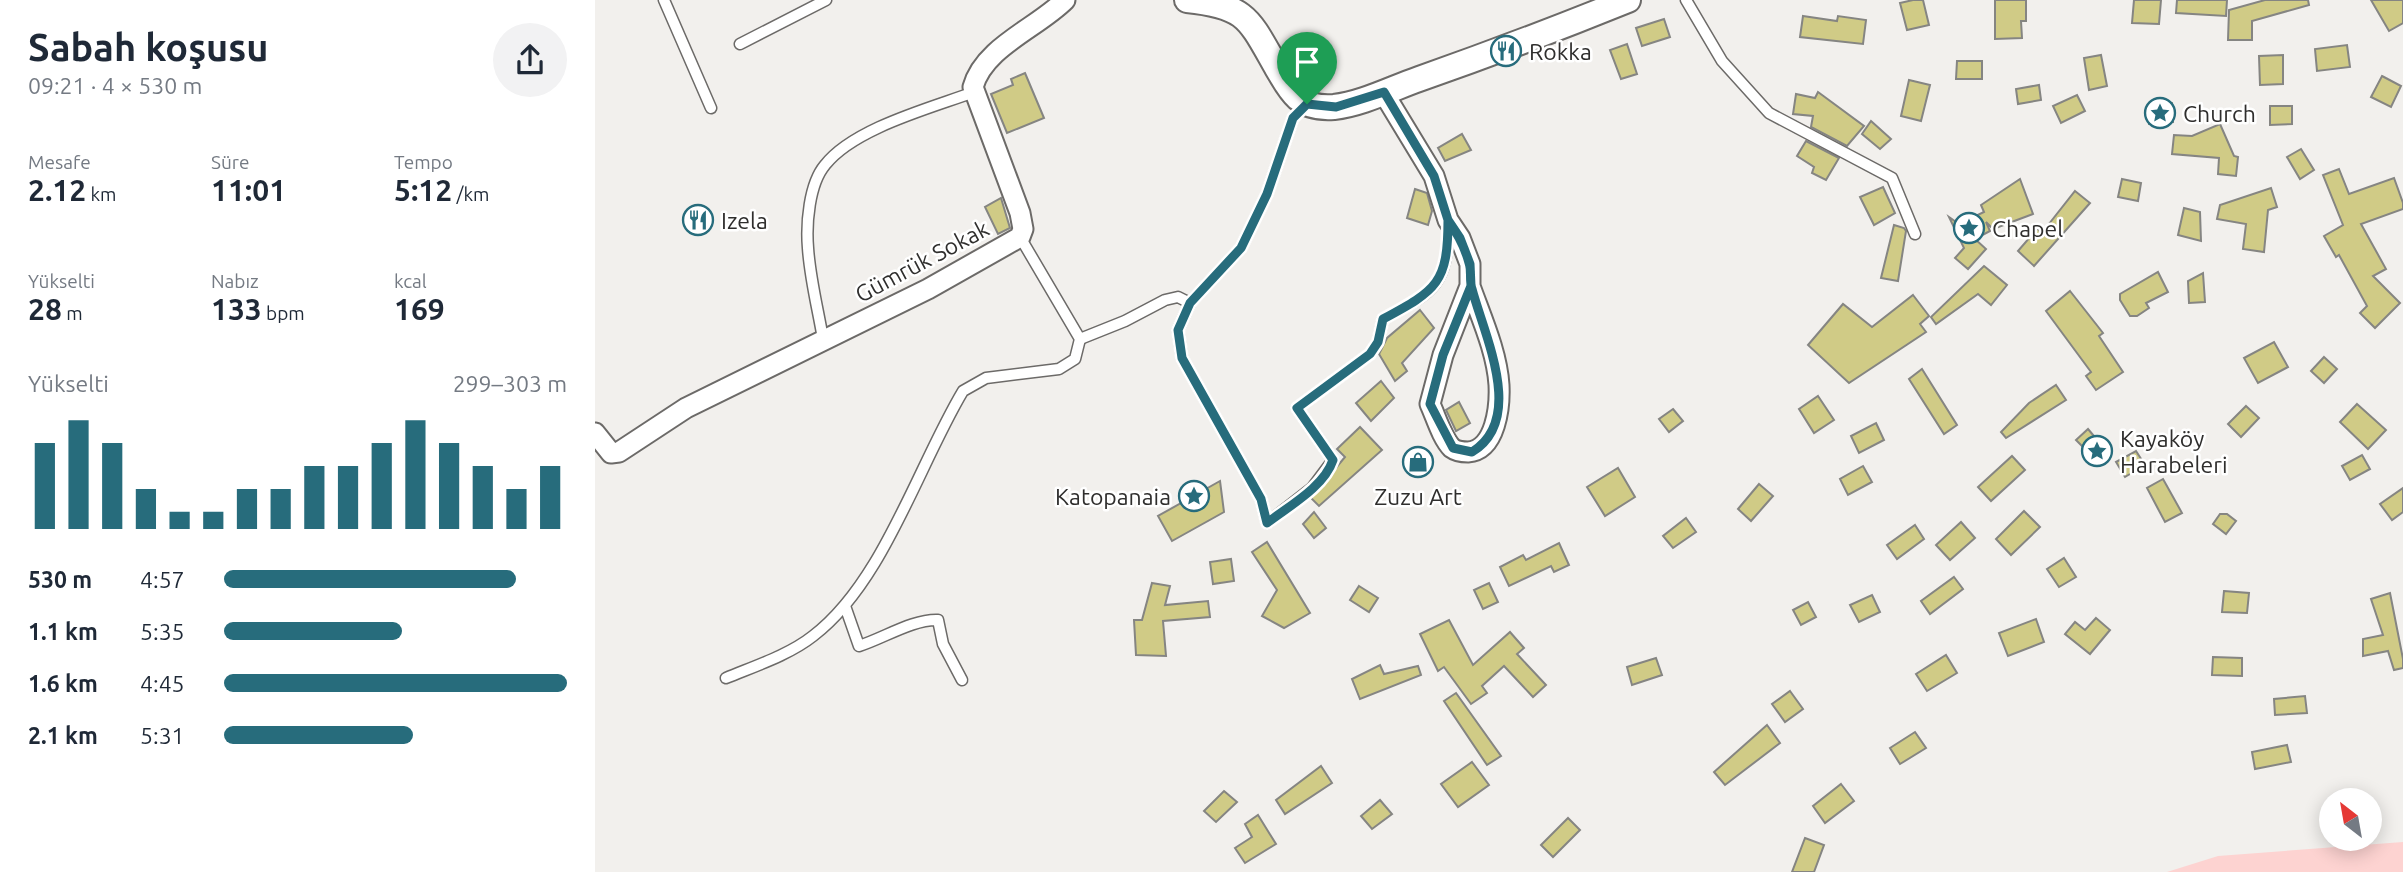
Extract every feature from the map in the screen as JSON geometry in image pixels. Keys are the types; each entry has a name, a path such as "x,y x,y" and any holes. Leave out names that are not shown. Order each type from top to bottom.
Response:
{"street":[{"path":"974,92 977,74 991,56 1047,18 1065,0"},
{"path":"1187,0 1228,8 1251,23 1283,80 1307,104 1336,107 1513,46 1628,0"},
{"name":"Gümrük Sokak","path":"595,433 611,453 629,446 686,408 928,289 1020,237 1023,229 1020,213 974,92"},
{"path":"1384,92 1434,176 1448,220 1460,238 1470,264 1471,286 1486,330 1499,386 1493,433 1484,445 1472,452 1461,452 1453,448 1430,404 1443,355 1471,286"}],"lane":[{"path":"664,0 711,108"},
{"path":"740,44 825,0"},
{"path":"1686,0 1722,61 1769,113 1892,178 1915,234"},
{"path":"823,339 808,248 809,213 824,166 842,148 882,127 974,92"},
{"path":"1307,104 1293,118 1267,194 1241,248 1190,303 1178,330 1182,358 1261,499 1267,523 1307,492 1331,467 1333,460 1297,408 1370,354 1378,342 1383,319 1425,296 1446,265 1448,220"},
{"path":"726,678 812,637 845,606 881,549 963,391 986,378 1059,369 1075,359 1080,338 1020,237"},
{"path":"1080,338 1125,321 1164,300 1178,298 1190,303"},
{"path":"845,606 859,646 889,636 922,619 939,620 943,645 962,680"}],"shaded area":[{"path":"2403,842 2403,872 2167,872 2218,856 2319,848 2319,851 2382,851 2382,844"}],"building":[{"path":"1923,0 1929,25 1907,30 1900,3"},
{"path":"1995,0 2026,0 2026,21 2021,21 2022,38 1995,39"},
{"path":"2134,0 2161,0 2159,24 2132,23"},
{"path":"2177,0 2227,0 2226,16 2176,13"},
{"path":"2265,0 2308,0 2309,5 2252,21 2252,40 2228,40 2229,10"},
{"path":"2371,0 2403,0 2403,23 2389,31"},
{"path":"1803,16 1837,21 1838,16 1866,20 1863,44 1800,37"},
{"path":"1664,19 1670,37 1642,46 1636,28"},
{"path":"1627,44 1637,74 1621,79 1610,50"},
{"path":"2347,45 2350,67 2317,71 2315,49"},
{"path":"2101,55 2107,86 2089,90 2084,58"},
{"path":"2283,55 2283,84 2260,85 2259,56"},
{"path":"1957,61 1982,61 1982,79 1956,79"},
{"path":"1025,73 1044,118 1007,133 991,94 1013,85 1011,79"},
{"path":"2382,76 2401,86 2391,107 2371,97"},
{"path":"1909,80 1930,85 1921,121 1901,116"},
{"path":"2039,85 2041,100 2018,104 2016,89"},
{"path":"1818,92 1864,126 1847,146 1811,127 1813,116 1793,114 1796,94 1815,98"},
{"path":"2077,95 2085,111 2061,123 2053,106"},
{"path":"2172,103 2173,122 2149,124 2147,106"},
{"path":"2270,106 2292,106 2292,124 2270,125"},
{"path":"1871,121 1891,139 1880,149 1862,134"},
{"path":"2220,124 2234,156 2238,157 2236,176 2218,174 2219,158 2172,154 2174,135 2192,136"},
{"path":"1462,134 1471,150 1445,161 1438,148"},
{"path":"1806,141 1839,158 1826,180 1812,173 1814,167 1797,156"},
{"path":"2301,149 2314,170 2300,179 2287,157"},
{"path":"2339,169 2349,194 2394,178 2403,203 2403,209 2361,224 2386,269 2373,276 2400,303 2375,328 2360,313 2367,306 2339,255 2336,257 2324,236 2343,225 2323,175"},
{"path":"2020,179 2033,214 1993,229 1986,222 1990,231 1975,239 1986,249 1968,269 1955,258 1964,248 1949,217 1959,224 1984,212 1981,205"},
{"path":"2122,179 2141,183 2138,201 2118,197"},
{"path":"1883,187 1895,213 1874,225 1860,197"},
{"path":"2271,188 2277,207 2268,210 2264,252 2243,249 2246,224 2217,219 2220,205"},
{"path":"1415,189 1427,193 1432,211 1428,225 1407,218"},
{"path":"2075,191 2090,203 2034,266 2018,251 2038,228 2041,234"},
{"path":"1001,198 1010,228 998,234 985,207"},
{"path":"2184,208 2200,212 2201,241 2178,235"},
{"path":"1894,225 1906,231 1898,281 1881,278"},
{"path":"1984,266 2007,285 1991,305 1978,294 1936,324 1931,317"},
{"path":"2158,272 2168,292 2146,303 2149,308 2137,316 2130,316 2120,300 2120,294"},
{"path":"2203,273 2205,302 2189,303 2188,281"},
{"path":"2070,291 2103,333 2099,336 2123,372 2096,390 2086,376 2091,372 2046,311"},
{"path":"1913,295 1929,316 1920,324 1926,332 1849,383 1808,345 1843,304 1872,327"},
{"path":"1420,310 1434,328 1402,363 1407,371 1395,381 1379,354 1387,338"},
{"path":"2274,342 2288,367 2258,383 2244,358"},
{"path":"2324,357 2337,369 2324,383 2311,371"},
{"path":"1922,369 1957,425 1944,434 1909,379"},
{"path":"1381,381 1394,398 1371,421 1356,403"},
{"path":"2056,385 2066,400 2006,438 2001,432 2029,403"},
{"path":"1818,396 1834,420 1814,433 1799,409"},
{"path":"1459,402 1470,423 1456,431 1446,410"},
{"path":"2357,404 2386,430 2368,449 2340,422"},
{"path":"2246,406 2259,418 2241,437 2228,424"},
{"path":"1673,409 1683,421 1669,432 1659,419"},
{"path":"1876,423 1884,440 1859,453 1851,436"},
{"path":"1360,427 1382,450 1319,506 1311,498 1345,457 1337,449"},
{"path":"2088,429 2099,442 2088,452 2076,440"},
{"path":"2136,451 2145,465 2125,477 2116,462"},
{"path":"2362,455 2370,469 2350,480 2342,466"},
{"path":"2012,456 2025,470 1991,501 1978,487"},
{"path":"1863,466 1872,482 1848,495 1840,479"},
{"path":"1618,468 1635,497 1605,516 1587,487"},
{"path":"2163,479 2182,513 2165,522 2147,488"},
{"path":"1220,481 1224,512 1172,541 1158,516"},
{"path":"1759,484 1773,496 1751,521 1738,509"},
{"path":"2403,488 2403,512 2392,520 2380,504"},
{"path":"2024,511 2040,527 2011,555 1996,539"},
{"path":"1314,512 1326,528 1314,538 1303,524"},
{"path":"2220,514 2227,514 2236,521 2226,534 2213,524"},
{"path":"1686,518 1696,532 1673,548 1663,536"},
{"path":"1961,522 1975,538 1950,560 1936,545"},
{"path":"1915,525 1924,539 1897,559 1887,545"},
{"path":"1267,542 1310,613 1284,628 1262,616 1277,590 1252,552"},
{"path":"1559,543 1569,565 1554,572 1551,566 1509,586 1500,567 1523,555 1526,560"},
{"path":"2064,558 2076,577 2059,587 2047,569"},
{"path":"1231,559 1234,581 1213,584 1210,562"},
{"path":"1954,577 1963,589 1930,614 1921,601"},
{"path":"1152,583 1170,586 1165,605 1208,601 1210,617 1163,621 1166,656 1136,655 1134,620 1142,620"},
{"path":"1489,583 1498,602 1483,609 1474,590"},
{"path":"1359,586 1378,598 1369,612 1350,600"},
{"path":"2224,591 2249,593 2247,613 2222,612"},
{"path":"2390,593 2403,659 2403,668 2394,670 2388,651 2363,656 2363,639 2383,635 2371,599"},
{"path":"1872,595 1880,612 1859,622 1850,605"},
{"path":"1808,602 1816,617 1801,625 1793,610"},
{"path":"2096,618 2110,630 2090,654 2065,634 2075,622 2085,630"},
{"path":"2036,619 2044,642 2008,656 1999,633"},
{"path":"1449,620 1473,665 1510,632 1524,648 1517,654 1546,685 1533,697 1504,666 1482,686 1487,693 1471,704 1444,667 1438,671 1420,634"},
{"path":"1946,655 1957,673 1927,691 1916,674"},
{"path":"2213,657 2242,658 2242,676 2212,675"},
{"path":"1656,658 1662,675 1632,685 1627,667"},
{"path":"1380,665 1384,674 1418,666 1421,675 1360,699 1352,679"},
{"path":"1790,691 1803,709 1785,722 1772,704"},
{"path":"1456,693 1501,756 1487,765 1444,701"},
{"path":"2305,696 2307,713 2275,715 2274,699"},
{"path":"1767,725 1780,743 1725,785 1714,772"},
{"path":"1915,732 1926,748 1900,764 1890,748"},
{"path":"2287,745 2291,762 2255,769 2252,752"},
{"path":"1472,762 1489,785 1458,807 1441,784"},
{"path":"1321,766 1332,783 1285,814 1276,800"},
{"path":"1841,784 1854,801 1825,823 1813,806"},
{"path":"1224,791 1237,802 1216,822 1204,811"},
{"path":"1380,800 1392,814 1372,829 1361,816"},
{"path":"1258,815 1276,844 1245,863 1235,848 1252,837 1245,824"},
{"path":"1568,818 1580,830 1553,857 1541,845"},
{"path":"1805,838 1824,845 1814,872 1792,872"}],"place":[{"name":"Rokka","path":"1506,51"},
{"name":"Church","path":"2160,113"},
{"name":"Izela","path":"698,220"},
{"name":"Chapel","path":"1969,228"},
{"name":"Kayaköy Harabeleri","path":"2097,451"},
{"name":"Zuzu Art","path":"1418,462"},
{"name":"Katopanaia","path":"1194,496"}],"route":[{"path":"1307,104 1293,118 1267,194 1253,218 1241,248 1190,303 1178,330 1182,358 1261,499 1267,523 1307,492 1331,467 1333,460 1297,408 1370,354 1378,342 1383,319 1425,296 1446,265 1448,220 1460,238 1470,264 1471,286 1486,330 1499,386 1493,433 1484,445 1472,452 1461,452 1453,448 1430,404 1443,355 1471,286 1470,264 1460,238 1448,220 1434,176 1384,92 1336,107 1307,104"}]}
